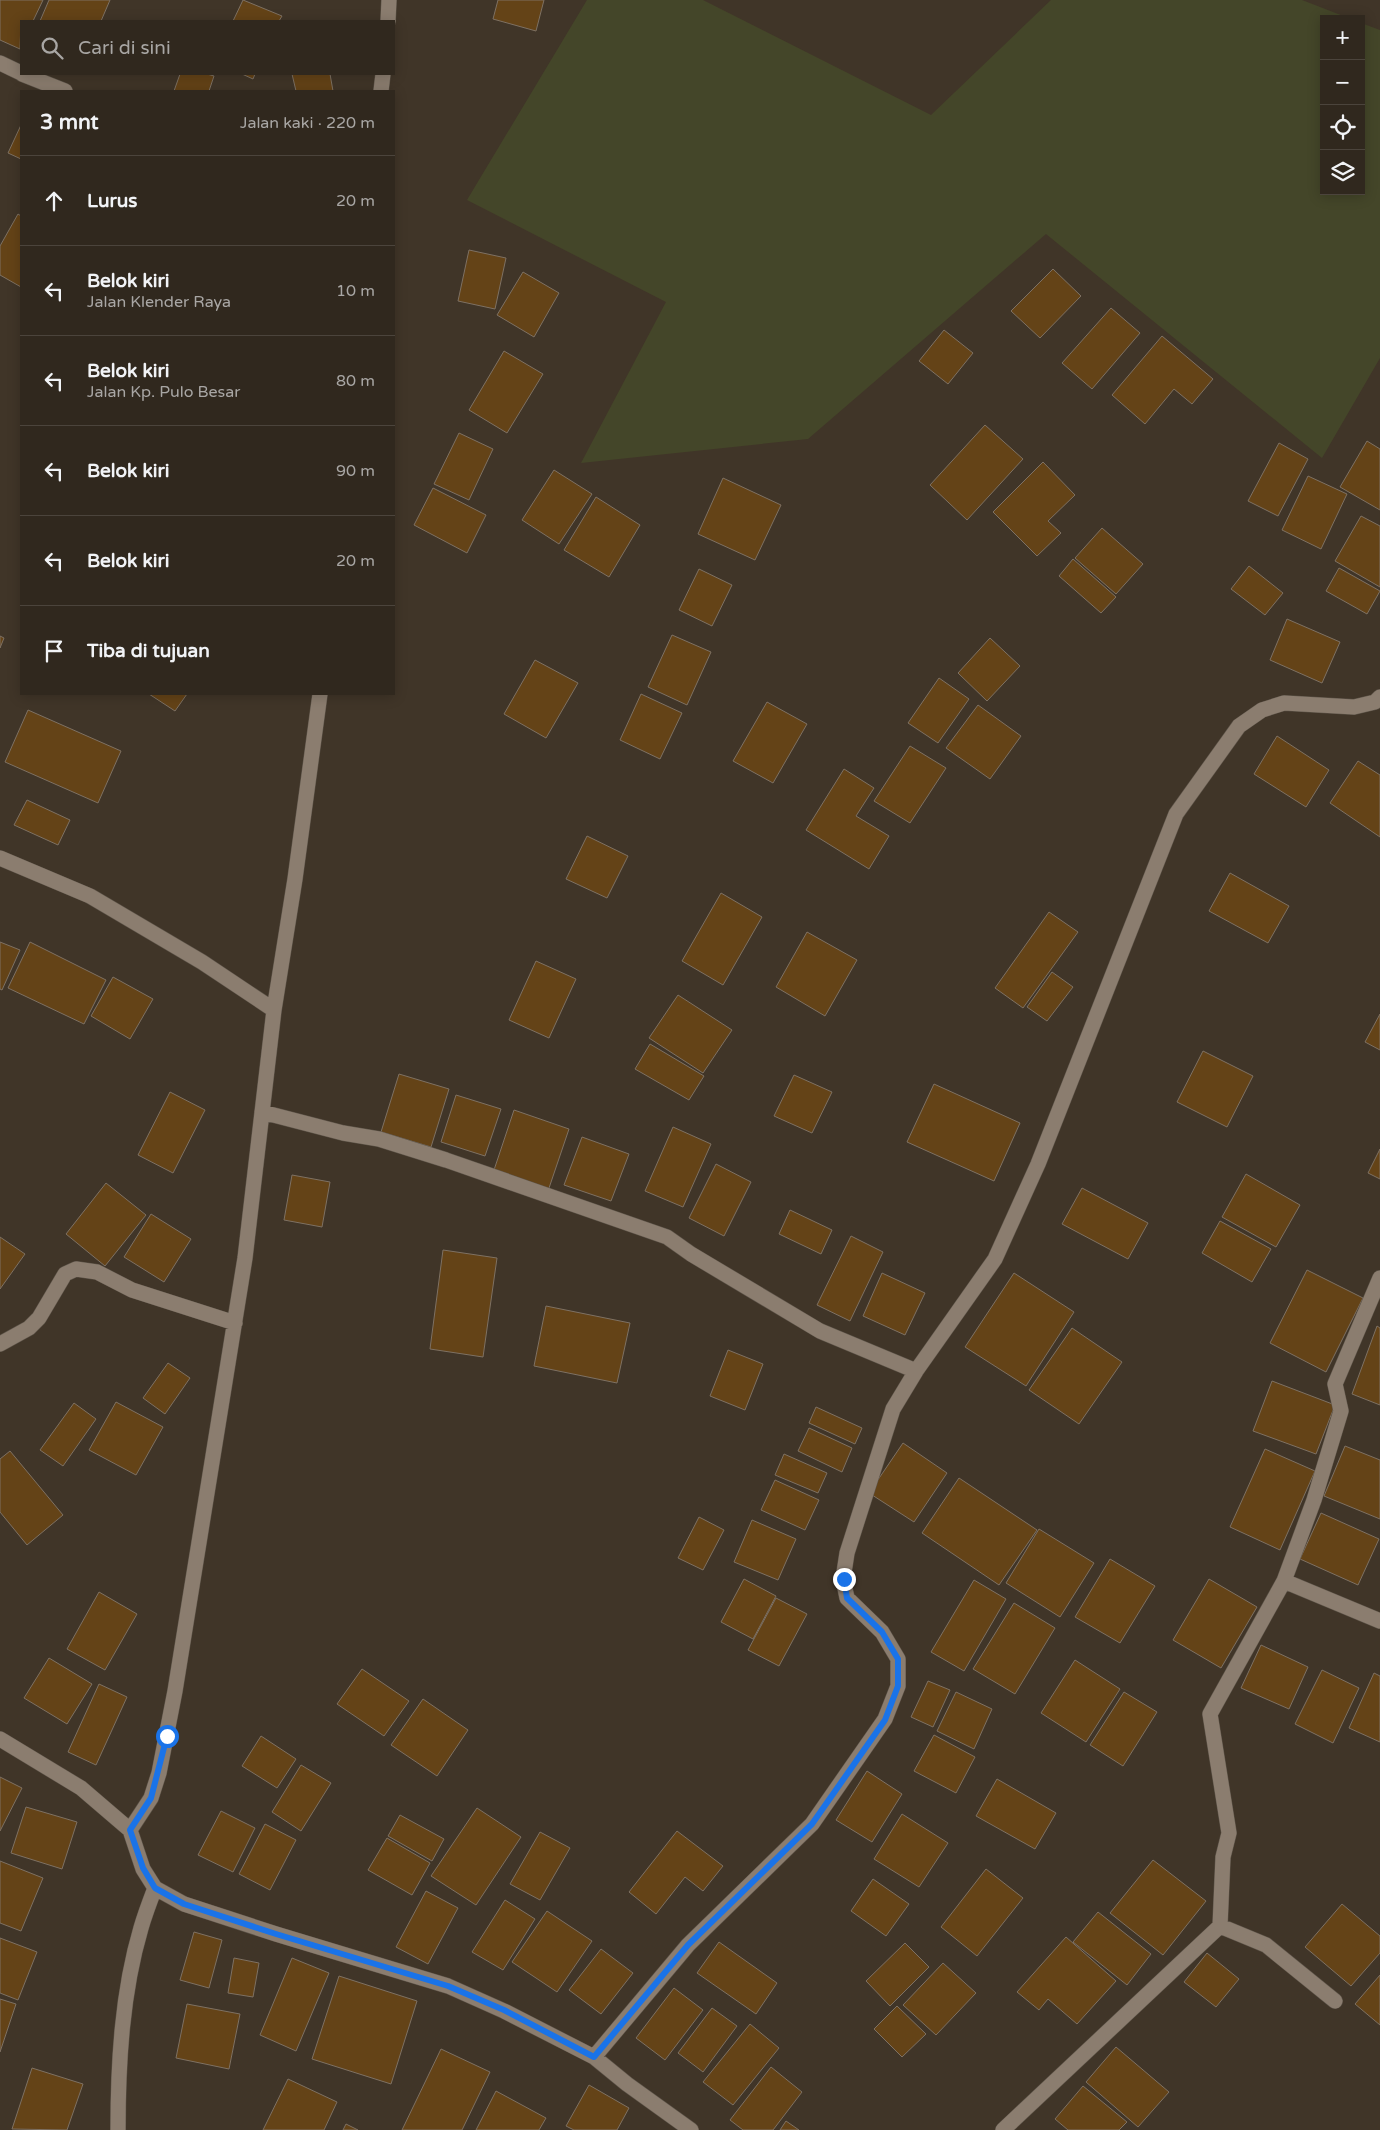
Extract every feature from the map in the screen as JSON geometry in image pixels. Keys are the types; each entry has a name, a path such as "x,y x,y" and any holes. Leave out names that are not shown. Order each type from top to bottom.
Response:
{"street":[{"path":"388,20 389,0"},
{"path":"0,63 20,73"},
{"path":"25,75 62,90"},
{"path":"381,90 383,75"},
{"path":"130,1830 151,1798 167,1736 245,1258 274,1010 295,879 320,695"},
{"path":"594,2057 688,1945 812,1824 885,1720 898,1686 898,1659 882,1632 847,1598 844,1579 847,1553 893,1409 916,1372 995,1259 1038,1164 1176,814 1239,726 1262,710 1284,703 1354,707 1375,702 1380,698"},
{"path":"0,858 90,896 202,962 274,1010"},
{"path":"262,1112 380,1139 667,1237 691,1254 813,1328 916,1372"},
{"path":"0,1344 29,1328 39,1318 65,1274 76,1269 98,1272 132,1290 234,1323"},
{"path":"1003,2130 1220,1926 1223,1857 1228,1833 1210,1714 1284,1581 1314,1500 1341,1410 1335,1384 1380,1278"},
{"path":"1284,1581 1380,1621"},
{"path":"0,1740 81,1788 130,1830 143,1868 155,1888 184,1904 448,1986 504,2010 594,2057 627,2084 691,2130"},
{"path":"118,2130 118,2090 123,2024 134,1954 141,1927 155,1888"},
{"path":"1220,1926 1266,1945 1335,2001"}],"green space":[{"path":"587,0 703,0 931,115 1051,0 1302,0 1341,15 1320,15 1320,195 1365,195 1365,24 1380,30 1380,358 1322,458 1046,234 808,439 581,463 666,302 467,200"}],"building":[{"path":"0,0 43,0 33,20 20,20 20,49 0,40"},
{"path":"49,0 110,0 101,20 40,20"},
{"path":"243,0 282,16 280,20 233,20"},
{"path":"498,0 544,0 536,31 493,19"},
{"path":"180,75 214,76 209,90 174,90"},
{"path":"244,75 255,75 253,79"},
{"path":"292,75 330,75 333,90 296,90"},
{"path":"20,127 20,159 8,153"},
{"path":"18,214 20,215 20,286 0,275 0,246"},
{"path":"469,250 506,258 495,309 458,301"},
{"path":"1053,269 1081,296 1040,338 1011,311"},
{"path":"523,272 559,293 534,337 497,315"},
{"path":"1111,308 1140,333 1092,389 1062,363"},
{"path":"944,330 973,353 948,384 919,361"},
{"path":"1162,336 1213,379 1192,404 1174,389 1145,424 1112,395"},
{"path":"504,351 543,374 507,433 469,410"},
{"path":"985,425 1023,459 967,520 930,485"},
{"path":"459,433 493,449 469,500 434,484"},
{"path":"1367,441 1380,449 1380,510 1340,487"},
{"path":"1279,443 1308,459 1278,516 1248,501"},
{"path":"1043,462 1075,495 1048,521 1061,533 1037,556 993,512"},
{"path":"554,470 592,494 559,544 522,520"},
{"path":"1308,476 1347,494 1321,549 1282,530"},
{"path":"723,478 781,505 755,560 698,534"},
{"path":"433,488 486,515 467,553 414,525"},
{"path":"596,497 640,525 609,577 564,550"},
{"path":"1361,516 1380,526 1380,587 1335,561"},
{"path":"1102,528 1143,564 1116,594 1075,558"},
{"path":"1073,559 1116,597 1101,613 1059,576"},
{"path":"1249,566 1283,593 1265,615 1231,589"},
{"path":"1339,568 1380,591 1367,614 1326,591"},
{"path":"699,569 732,585 712,626 679,610"},
{"path":"1287,619 1340,642 1322,683 1270,660"},
{"path":"672,635 711,652 687,705 648,687"},
{"path":"0,636 4,638 0,648"},
{"path":"990,638 1020,666 987,701 958,673"},
{"path":"535,660 578,683 546,738 504,714"},
{"path":"939,678 969,699 938,743 908,723"},
{"path":"641,694 682,713 660,759 620,740"},
{"path":"151,695 186,695 175,711"},
{"path":"767,702 807,724 773,783 733,761"},
{"path":"978,705 1021,736 990,779 946,748"},
{"path":"28,710 121,751 98,803 5,762"},
{"path":"1277,736 1329,770 1306,807 1254,774"},
{"path":"910,746 946,768 910,823 874,801"},
{"path":"1358,761 1380,775 1380,837 1330,803"},
{"path":"844,769 874,788 856,816 889,836 869,869 806,830"},
{"path":"27,800 70,820 58,845 14,825"},
{"path":"587,836 628,856 607,898 566,879"},
{"path":"1230,873 1289,906 1268,943 1209,911"},
{"path":"721,893 762,917 723,985 682,961"},
{"path":"1049,912 1078,932 1023,1008 995,988"},
{"path":"807,932 857,960 825,1016 776,987"},
{"path":"0,942 20,950 2,990 0,989"},
{"path":"30,942 106,980 84,1024 8,988"},
{"path":"536,961 576,979 549,1038 509,1020"},
{"path":"1052,972 1073,987 1047,1021 1027,1007"},
{"path":"113,977 153,999 130,1039 91,1016"},
{"path":"678,995 732,1030 703,1073 649,1038"},
{"path":"1380,1014 1380,1050 1365,1042"},
{"path":"650,1044 704,1076 689,1100 635,1069"},
{"path":"1203,1051 1253,1076 1227,1127 1177,1102"},
{"path":"399,1074 449,1089 431,1147 381,1132"},
{"path":"794,1075 832,1092 812,1133 774,1116"},
{"path":"934,1084 1020,1123 994,1181 907,1142"},
{"path":"170,1092 205,1110 173,1173 138,1155"},
{"path":"456,1095 501,1109 485,1156 441,1142"},
{"path":"514,1110 569,1129 548,1191 493,1173"},
{"path":"673,1127 711,1144 683,1207 645,1191"},
{"path":"582,1137 629,1154 611,1201 564,1185"},
{"path":"1380,1149 1380,1179 1368,1173"},
{"path":"716,1164 751,1182 724,1236 689,1218"},
{"path":"1246,1174 1300,1205 1276,1247 1222,1217"},
{"path":"292,1175 330,1182 322,1227 284,1220"},
{"path":"106,1183 146,1215 105,1266 66,1234"},
{"path":"1082,1188 1148,1223 1128,1259 1062,1224"},
{"path":"790,1210 832,1230 821,1254 779,1234"},
{"path":"151,1214 191,1239 164,1282 124,1257"},
{"path":"1220,1221 1271,1249 1252,1282 1202,1253"},
{"path":"851,1236 883,1252 850,1321 817,1305"},
{"path":"0,1237 25,1254 0,1289"},
{"path":"443,1250 497,1258 483,1357 430,1349"},
{"path":"1307,1270 1363,1298 1326,1372 1270,1343"},
{"path":"882,1273 925,1293 905,1335 863,1316"},
{"path":"1014,1273 1074,1312 1026,1386 965,1347"},
{"path":"546,1306 630,1323 617,1383 534,1366"},
{"path":"1377,1326 1380,1328 1380,1405 1352,1394"},
{"path":"1072,1328 1122,1362 1079,1424 1029,1390"},
{"path":"728,1350 763,1364 745,1410 710,1396"},
{"path":"168,1363 190,1378 165,1414 143,1398"},
{"path":"1272,1381 1335,1405 1316,1454 1253,1431"},
{"path":"116,1402 163,1427 136,1475 89,1450"},
{"path":"74,1403 96,1419 63,1466 40,1450"},
{"path":"816,1407 862,1428 855,1444 809,1423"},
{"path":"809,1428 852,1448 842,1472 798,1451"},
{"path":"903,1443 947,1473 914,1522 869,1493"},
{"path":"1345,1446 1380,1460 1380,1519 1324,1496"},
{"path":"1265,1449 1315,1471 1280,1550 1230,1527"},
{"path":"10,1451 63,1515 27,1545 0,1512 0,1459"},
{"path":"784,1454 827,1473 818,1493 775,1475"},
{"path":"959,1478 1037,1530 999,1585 922,1533"},
{"path":"775,1480 819,1500 805,1530 761,1510"},
{"path":"1321,1513 1379,1539 1358,1585 1300,1559"},
{"path":"699,1517 724,1530 703,1570 678,1558"},
{"path":"752,1520 796,1539 778,1580 734,1562"},
{"path":"1039,1529 1094,1563 1060,1617 1006,1583"},
{"path":"1110,1559 1155,1586 1120,1643 1075,1617"},
{"path":"744,1579 776,1596 753,1639 721,1622"},
{"path":"1209,1579 1257,1607 1221,1668 1173,1640"},
{"path":"974,1580 1006,1599 964,1671 931,1652"},
{"path":"99,1592 137,1614 105,1670 67,1649"},
{"path":"776,1598 807,1614 779,1666 748,1650"},
{"path":"1014,1603 1055,1628 1015,1694 973,1669"},
{"path":"1261,1645 1308,1667 1289,1709 1241,1688"},
{"path":"49,1658 92,1684 67,1724 24,1698"},
{"path":"1075,1660 1120,1689 1086,1742 1041,1713"},
{"path":"362,1669 409,1701 384,1736 337,1704"},
{"path":"1322,1670 1359,1688 1333,1743 1295,1724"},
{"path":"1374,1673 1380,1676 1380,1742 1349,1728"},
{"path":"928,1681 950,1690 933,1727 911,1717"},
{"path":"99,1684 127,1697 96,1765 68,1752"},
{"path":"956,1692 992,1709 974,1749 937,1731"},
{"path":"1124,1692 1157,1712 1123,1766 1090,1745"},
{"path":"423,1699 468,1730 437,1776 391,1745"},
{"path":"934,1735 975,1757 956,1793 914,1771"},
{"path":"261,1736 296,1759 277,1788 242,1766"},
{"path":"301,1765 331,1783 301,1831 272,1812"},
{"path":"867,1771 902,1794 872,1842 836,1820"},
{"path":"0,1777 22,1788 0,1831"},
{"path":"997,1779 1056,1813 1035,1849 976,1816"},
{"path":"26,1807 77,1822 62,1869 11,1853"},
{"path":"477,1808 521,1837 476,1905 431,1876"},
{"path":"221,1811 255,1828 233,1872 198,1855"},
{"path":"902,1814 948,1843 919,1887 874,1859"},
{"path":"400,1815 444,1839 432,1861 388,1836"},
{"path":"265,1824 296,1840 270,1890 239,1874"},
{"path":"677,1831 723,1866 703,1891 685,1877 656,1914 629,1892"},
{"path":"540,1832 570,1848 540,1900 510,1884"},
{"path":"387,1838 430,1863 412,1895 368,1870"},
{"path":"1153,1860 1206,1901 1163,1955 1110,1913"},
{"path":"0,1861 43,1878 21,1931 0,1923"},
{"path":"986,1869 1023,1898 977,1956 941,1927"},
{"path":"873,1879 909,1904 886,1936 851,1911"},
{"path":"426,1891 458,1908 428,1964 396,1947"},
{"path":"505,1900 535,1919 503,1970 472,1952"},
{"path":"1342,1904 1380,1936 1380,1953 1351,1986 1305,1947"},
{"path":"547,1911 592,1941 557,1992 512,1962"},
{"path":"1098,1912 1151,1954 1127,1985 1073,1942"},
{"path":"194,1932 222,1940 209,1988 180,1980"},
{"path":"1066,1937 1116,1981 1077,2024 1048,1999 1039,2010 1017,1992"},
{"path":"0,1938 37,1952 18,2000 0,1993"},
{"path":"719,1942 777,1983 756,2014 697,1973"},
{"path":"905,1943 929,1967 890,2006 866,1981"},
{"path":"601,1949 633,1973 601,2014 569,1990"},
{"path":"1207,1953 1239,1979 1216,2007 1184,1982"},
{"path":"234,1958 259,1963 253,1997 228,1993"},
{"path":"292,1958 329,1973 296,2051 260,2035"},
{"path":"943,1963 976,1993 936,2035 903,2005"},
{"path":"1380,1975 1380,2025 1355,2004"},
{"path":"339,1976 417,2001 391,2084 312,2059"},
{"path":"674,1988 703,2010 665,2060 636,2038"},
{"path":"0,1999 16,2004 0,2052"},
{"path":"187,2004 240,2014 229,2069 176,2058"},
{"path":"897,2006 926,2034 902,2057 874,2029"},
{"path":"712,2008 737,2026 703,2072 678,2053"},
{"path":"750,2024 779,2048 733,2105 703,2082"},
{"path":"1116,2047 1169,2092 1138,2127 1086,2082"},
{"path":"441,2049 490,2072 462,2130 402,2130"},
{"path":"771,2067 802,2092 773,2130 743,2130 730,2120"},
{"path":"32,2068 83,2084 67,2130 12,2129"},
{"path":"288,2079 337,2102 324,2130 263,2130"},
{"path":"589,2085 629,2108 617,2130 574,2130 566,2126"},
{"path":"1083,2086 1127,2122 1119,2130 1068,2130 1055,2119"},
{"path":"496,2091 546,2118 539,2130 476,2130"},
{"path":"786,2121 799,2130 780,2130"},
{"path":"346,2124 358,2130 343,2130"}],"route":[{"path":"167,1736 151,1798 130,1830 143,1868 155,1888 184,1904 448,1986 504,2010 594,2057 688,1945 812,1824 885,1720 898,1686 898,1659 882,1632 847,1598 844,1579"}]}
